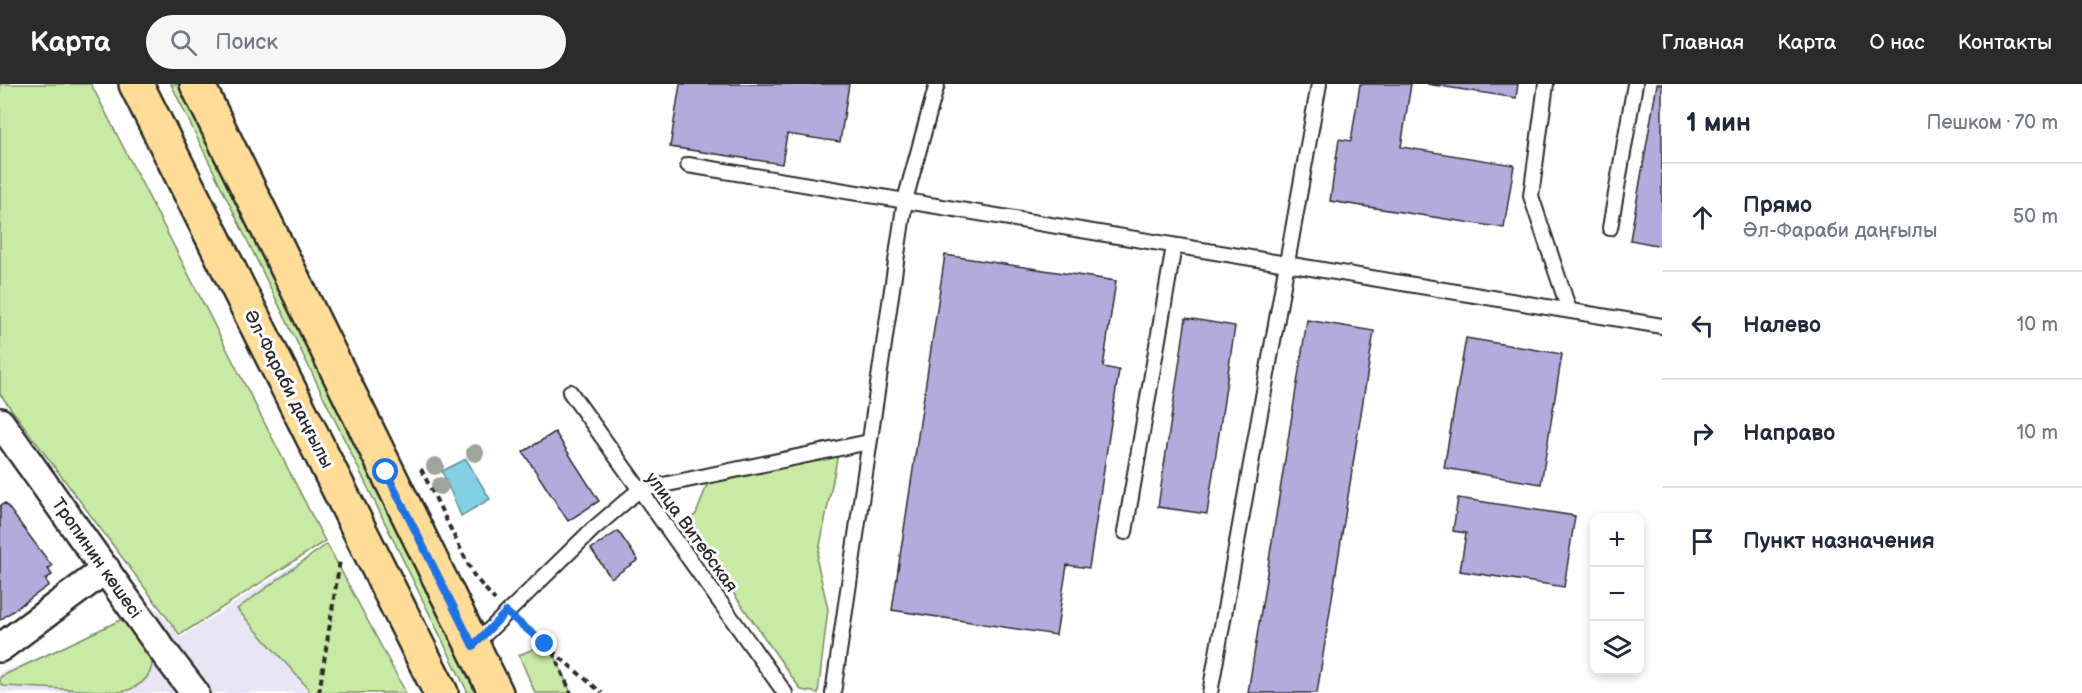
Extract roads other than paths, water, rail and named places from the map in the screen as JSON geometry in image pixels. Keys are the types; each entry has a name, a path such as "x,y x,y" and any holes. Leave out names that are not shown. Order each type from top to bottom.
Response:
{"main road":[{"name":"Әл-Фараби даңғылы","path":"136,84 441,693"},
{"path":"197,84 496,693"}],"street":[{"name":"Тропинин көшесі","path":"0,422 195,693"},
{"path":"0,648 106,569"}],"lane":[{"path":"833,693 905,200 937,84"},
{"path":"1210,693 1319,84"},
{"path":"1546,84 1531,196 1569,310"},
{"path":"1610,228 1635,84"},
{"path":"688,165 1662,326"},
{"path":"1125,532 1174,246"},
{"name":"улица Витебская","path":"570,392 785,693"},
{"path":"473,646 592,531 639,490 869,442"}],"water":[{"path":"466,459 490,499 461,516 442,471"}]}
